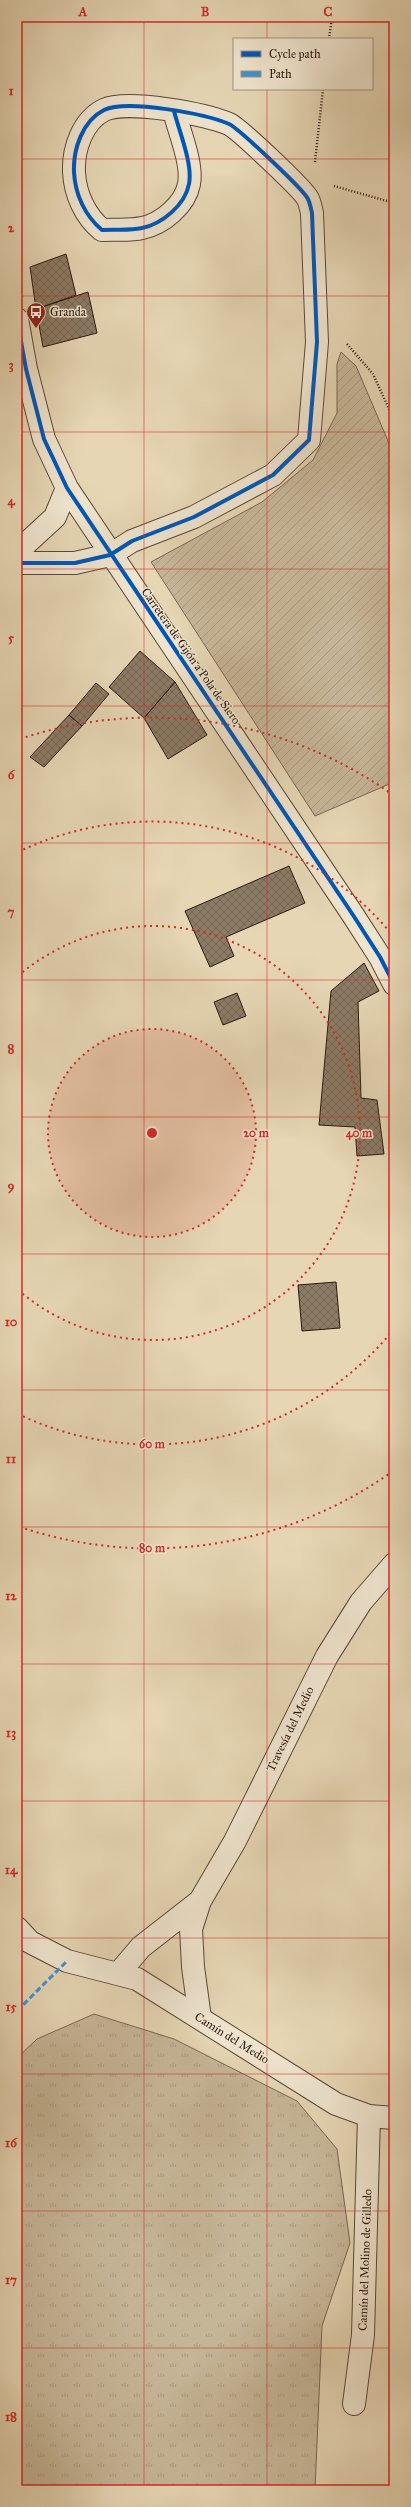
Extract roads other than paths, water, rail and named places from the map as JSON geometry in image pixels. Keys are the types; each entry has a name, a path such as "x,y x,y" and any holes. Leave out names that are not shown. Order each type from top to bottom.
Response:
{"street":[{"path":"17,563 75,563 110,555 132,542 194,517 273,475 309,440 316,327 310,206 308,199 298,186 230,124 174,111 126,105 104,110 89,124 78,141 73,161 75,181 81,202 93,223 102,230 142,228 168,218 181,200 189,184 186,158 174,111"},
{"name":"Carretera de Gijón a Pola de Siero","path":"18,332 44,439 67,488 110,555 387,954 394,984"},
{"path":"17,552 55,517 67,488"},
{"name":"Travesía del Medio","path":"200,2018 193,1967 191,1929 200,1902 235,1841 327,1656 360,1602 394,1564"},
{"name":"Travesía del Medio","path":"118,1974 141,1947 200,1902"},
{"name":"Camín del Medio","path":"17,1928 30,1942 67,1961 138,1979 336,2104 369,2116 394,2118"},
{"name":"Camín del Molino de Gilledo","path":"354,2404 363,2335 369,2116"}],"place":[{"name":"Granda","path":"36,329"}]}
